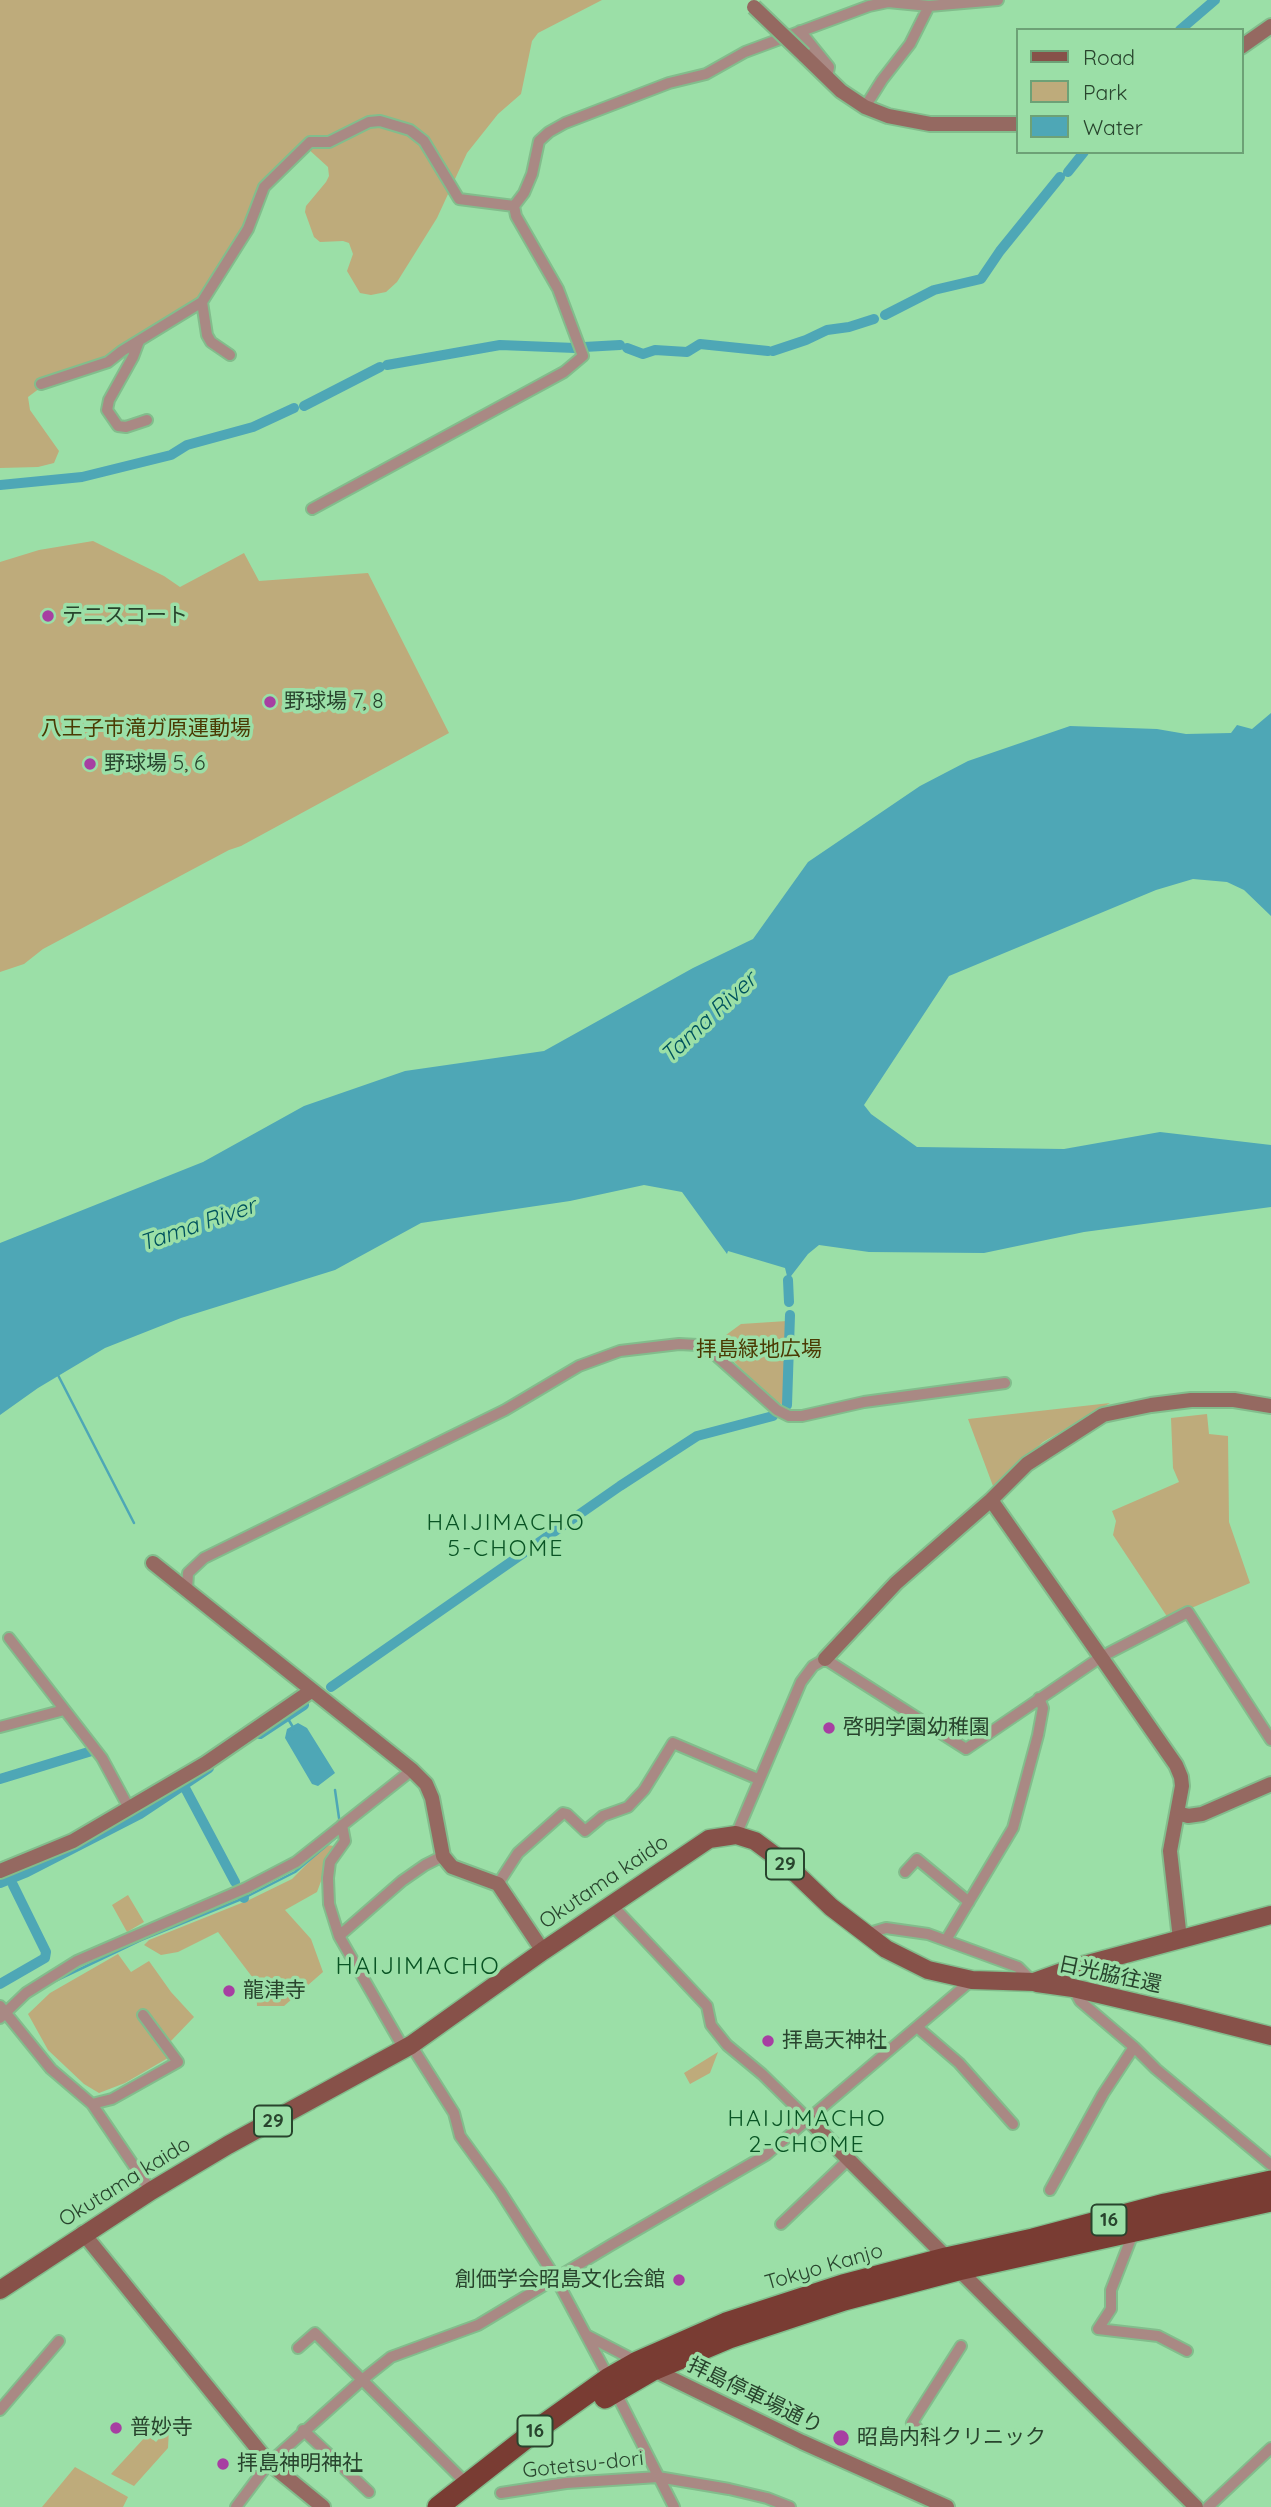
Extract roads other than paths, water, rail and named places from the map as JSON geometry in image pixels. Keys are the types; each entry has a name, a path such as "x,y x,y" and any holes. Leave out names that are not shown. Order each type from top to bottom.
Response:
{"highway":[{"name":"Tokyo Kanjo","path":"952,2264 1033,2239 1165,2204 1271,2180"},
{"name":"Tokyo Kanjo","path":"438,2507 466,2483 612,2385 726,2323 843,2285 1134,2231 1271,2201"},
{"name":"Tokyo Kanjo","path":"457,2507 612,2385"}],"main road":[{"name":"Okutama kaido","path":"0,2290 150,2191 407,2047 709,1839 736,1835"},
{"name":"29","path":"736,1835 765,1846 831,1907 886,1949 928,1970 972,1980 1034,1982 1073,1968 1271,1914"},
{"name":"日光脇往還","path":"1034,1982 1073,1988 1271,2036"}],"street":[{"path":"312,509 564,372 583,356 558,289 516,216 514,206 533,174 539,141 549,132 565,123 670,83 706,74 745,52 839,15 888,2 929,6 998,0"},
{"path":"751,3 841,91 865,107 901,120 930,124 1016,124"},
{"path":"865,107 910,44 929,6"},
{"path":"1243,46 1271,26"},
{"path":"800,31 829,67 827,78"},
{"path":"41,384 108,362 202,302 248,229 264,187 307,144 329,142 369,122 380,121 410,130 422,138 459,199 514,206"},
{"path":"202,302 207,335 211,342 230,355"},
{"path":"139,341 109,400 107,411 118,426 126,427 147,420"},
{"path":"187,1590 188,1573 204,1558 505,1410 579,1366 620,1352 679,1344 698,1345 712,1352 777,1410 789,1416 802,1416 864,1402 1005,1383"},
{"path":"736,1835 801,1682 813,1666 825,1659 896,1583 991,1500 1027,1464 1103,1415 1191,1400 1234,1400 1271,1406"},
{"path":"991,1500 1176,1765 1182,1786 1170,1851 1180,1939"},
{"path":"153,1563 412,1770 426,1784 432,1798 443,1856 452,1867 498,1884 544,1951"},
{"path":"825,1659 966,1749 1101,1657 1188,1612 1271,1740"},
{"path":"9,1638 102,1758 129,1808"},
{"path":"0,1871 73,1841 206,1763 312,1691"},
{"path":"946,1940 1013,1828 1038,1735 1043,1708 1038,1698"},
{"path":"0,1727 64,1710"},
{"path":"498,1884 517,1853 562,1813 567,1814 585,1831 603,1816 628,1807 644,1790 673,1743 758,1779"},
{"path":"150,2191 92,2104 51,2069 4,2014 26,1993 59,1971 122,1940 246,1888 296,1862 412,1770"},
{"path":"1178,1813 1188,1816 1202,1815 1271,1784"},
{"path":"342,1825 345,1841 330,1862 328,1878 329,1904 339,1936 407,2047 454,2113 460,2136 500,2191 555,2277 674,2507"},
{"path":"339,1936 402,1881 443,1856"},
{"path":"905,1872 917,1859 969,1902"},
{"path":"611,1904 707,2006 710,2025 727,2045 762,2074 809,2120 1196,2507"},
{"name":"日光脇往還","path":"866,1934 886,1928 928,1934 1018,1967 1034,1982"},
{"path":"236,2507 269,2463 303,2430 391,2357 478,2325 555,2277 766,2155 972,1980"},
{"path":"1073,1988 1080,2001 1156,2069 1271,2165"},
{"path":"92,2104 112,2099 178,2062 143,2015"},
{"path":"917,2027 959,2063 1013,2124"},
{"path":"1050,2190 1103,2094 1134,2047"},
{"path":"781,2224 848,2160"},
{"path":"1134,2231 1111,2290 1111,2309 1098,2329 1158,2336 1187,2351"},
{"path":"83,2234 269,2463 323,2507"},
{"path":"298,2348 315,2333 466,2483"},
{"name":"拝島停車場通り","path":"586,2335 802,2442 947,2507"},
{"path":"0,2410 59,2341"},
{"path":"917,2428 912,2423 961,2346"},
{"path":"303,2430 369,2492"},
{"path":"1208,2507 1271,2448"},
{"name":"Gotetsu-dori","path":"501,2493 658,2477 729,2488 790,2507"}],"water":[{"name":"Tama River","path":"1271,713 1271,916 1244,890 1227,882 1193,879 1156,890 949,976 864,1105 871,1114 917,1147 1064,1149 1160,1132 1271,1145 1271,1207 1084,1232 984,1253 869,1252 819,1245 808,1254 788,1280 785,1268 728,1251 727,1254 682,1192 644,1185 570,1201 421,1223 335,1270 181,1318 105,1348 38,1388 0,1415 0,1243 203,1162 304,1106 405,1071 544,1051 693,968 753,939 808,862 920,786 968,761 1070,726 1157,729 1186,734 1231,733 1237,725 1252,729"},
{"path":"298,1723 307,1728 335,1773 318,1786 312,1784 285,1738 287,1729"}],"waterway":[{"path":"1182,28 1215,0"},
{"path":"1068,172 1082,154"},
{"path":"885,315 934,290 981,279 1000,251 1060,177"},
{"path":"773,351 827,330 874,319"},
{"path":"627,348 643,354 655,350 687,352 700,344 768,351"},
{"path":"387,365 500,345 575,348"},
{"path":"584,347 620,345"},
{"path":"304,406 380,367"},
{"path":"0,485 82,477 171,455 187,445 253,427 294,408"},
{"path":"788,1280 789,1302"},
{"path":"787,1405 790,1315"},
{"path":"58,1375 134,1523"},
{"path":"331,1687 620,1486 697,1436 773,1416"},
{"path":"260,1734 304,1705"},
{"path":"287,1717 294,1729"},
{"path":"0,1779 95,1750"},
{"path":"0,1883 140,1814 209,1768"},
{"path":"184,1786 235,1882"},
{"path":"335,1790 339,1818"},
{"path":"55,1981 141,1940 244,1898 295,1872 340,1834"},
{"path":"0,1984 45,1958 46,1952 13,1885"}],"place":[{"name":"テニスコート","path":"48,616"},
{"name":"野球場 7, 8","path":"270,702"},
{"name":"野球場 5, 6","path":"90,764"},
{"name":"啓明学園幼稚園","path":"829,1728"},
{"name":"龍津寺","path":"229,1991"},
{"name":"拝島天神社","path":"768,2041"},
{"name":"創価学会昭島文化会館","path":"679,2280"},
{"name":"普妙寺","path":"116,2428"},
{"name":"昭島内科クリニック","path":"841,2438"},
{"name":"拝島神明神社","path":"223,2464"}],"district":[{"name":"HAIJIMACHO 5-CHOME","path":"506,1536"},
{"name":"HAIJIMACHO","path":"418,1967"},
{"name":"HAIJIMACHO 2-CHOME","path":"807,2132"}],"park label":[{"name":"八王子市滝ガ原運動場","path":"146,729"},
{"name":"拝島緑地広場","path":"759,1350"}]}
